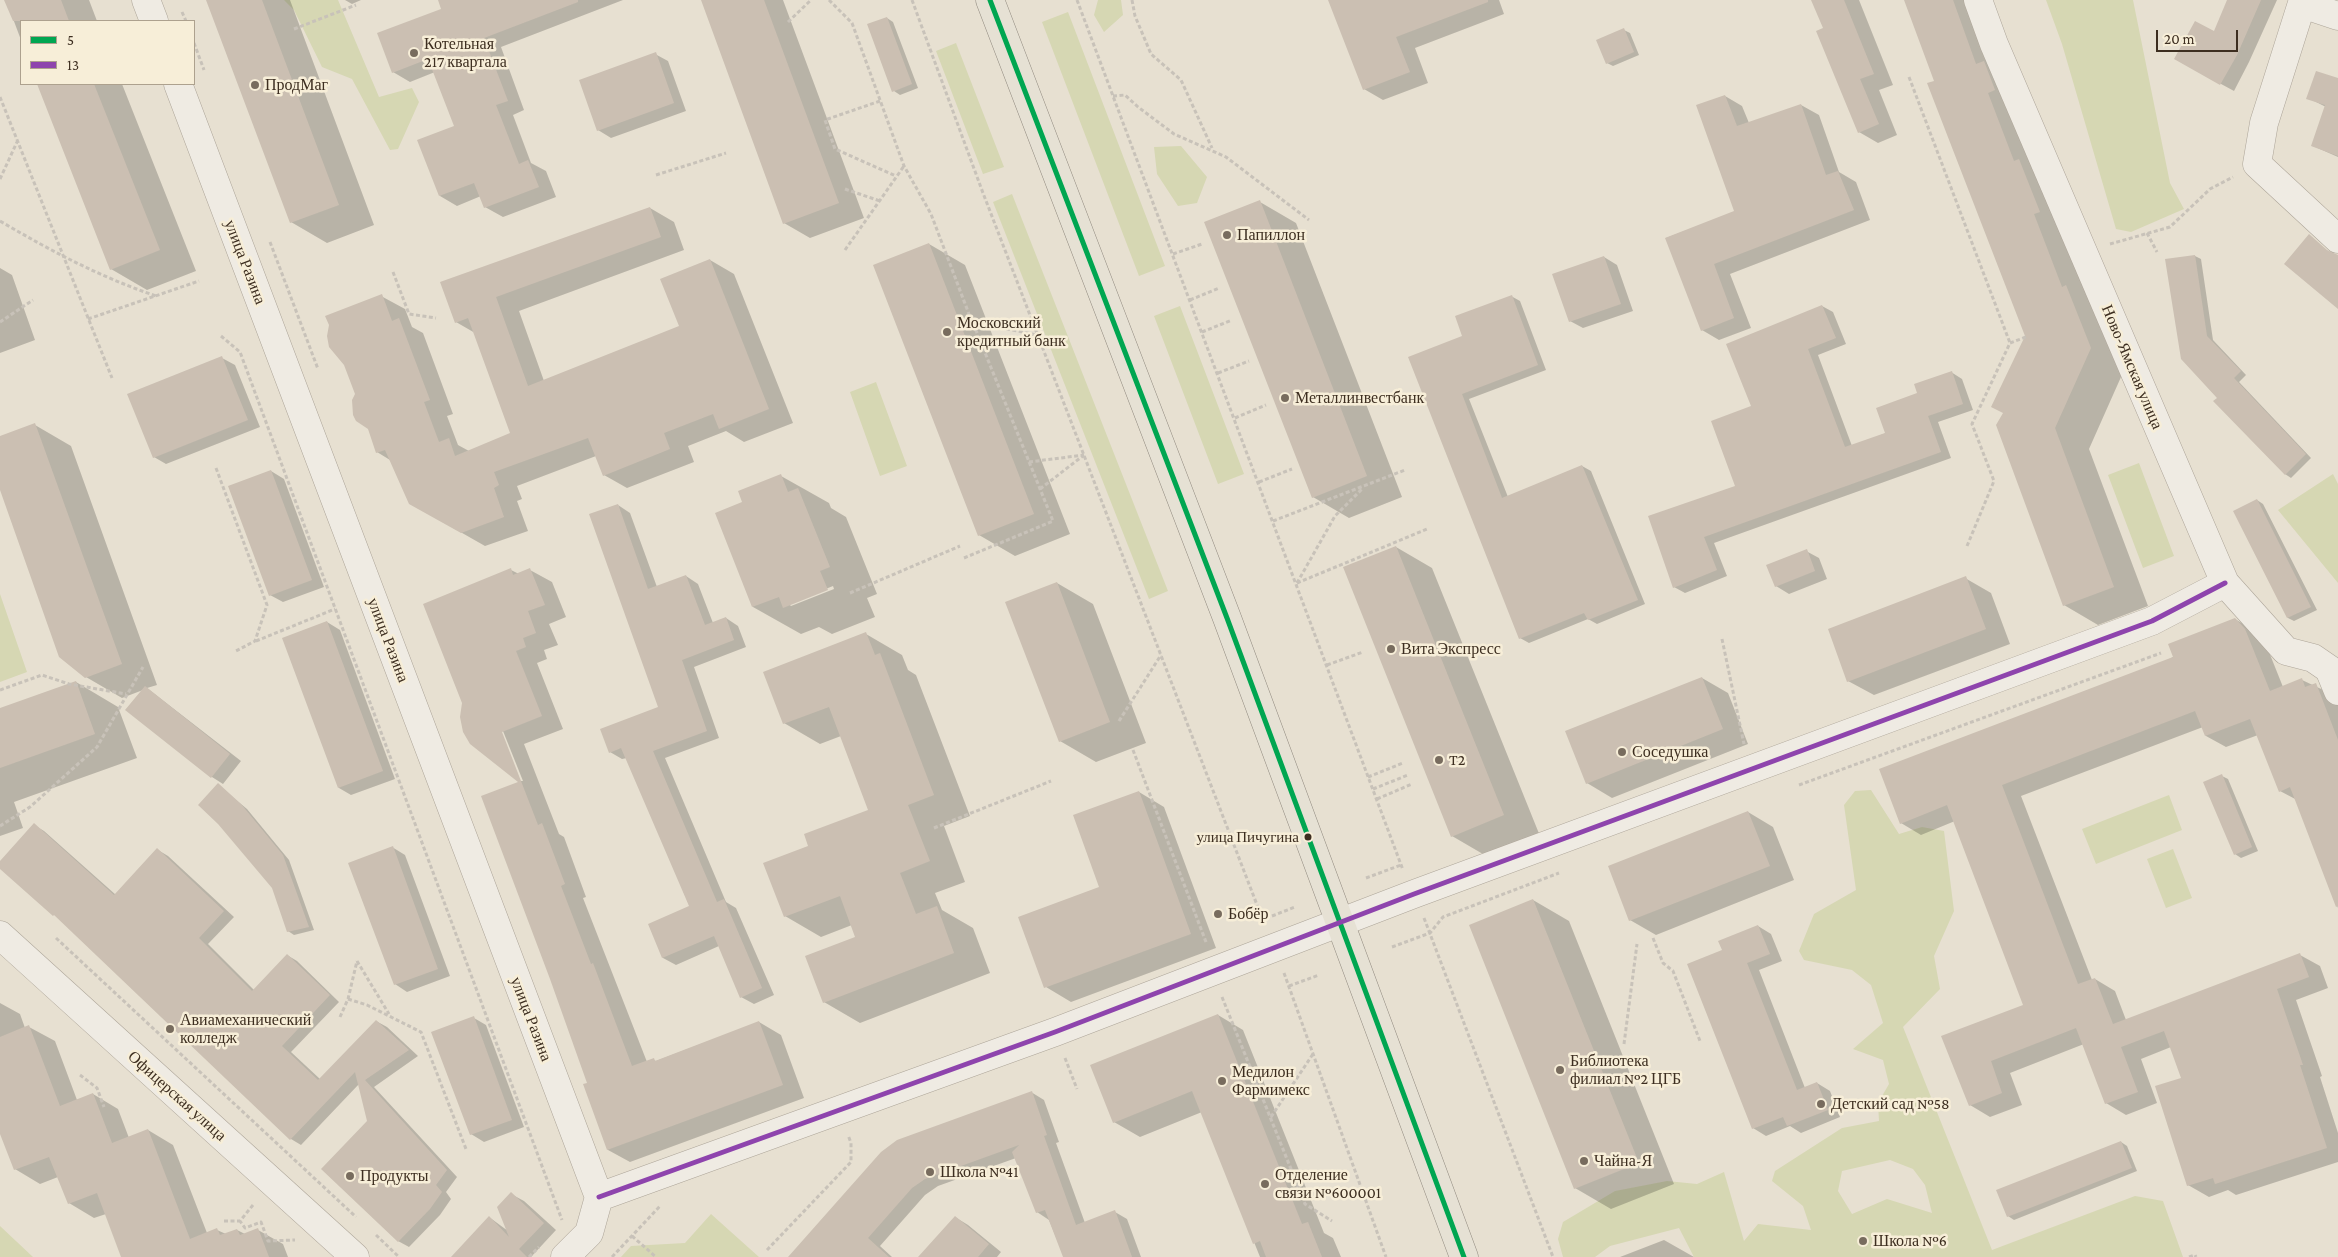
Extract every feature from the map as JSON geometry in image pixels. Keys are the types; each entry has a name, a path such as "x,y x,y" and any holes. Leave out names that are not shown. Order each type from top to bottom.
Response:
{"main road":[{"path":"990,0 1227,618 1464,1257"}],"street":[{"path":"146,0 154,20"},
{"name":"Ново-Ямская улица","path":"1978,0 1994,44 2225,583 2286,651 2314,658 2329,669 2338,691"},
{"path":"2338,16 2302,2 2264,123 2257,164 2338,239"},
{"name":"улица Разина","path":"178,85 598,1197"},
{"path":"565,1257 589,1232 598,1197 1055,1032 1340,922 2152,621 2225,583"},
{"name":"Офицерская улица","path":"0,935 355,1257"}],"path":[{"path":"788,22 811,0"},
{"path":"829,0 852,23 904,166 931,214 972,322 1053,521 964,558"},
{"path":"912,0 1038,335 1289,986 1386,1257"},
{"path":"1077,0 1297,583 1404,873"},
{"path":"1132,0 1135,16 1151,54 1181,80 1212,149"},
{"path":"294,29 356,5"},
{"path":"1909,77 2010,344"},
{"path":"1113,96 1125,95 1174,134 1212,149 1226,157 1309,220"},
{"path":"0,97 112,378"},
{"path":"880,101 825,120 836,149 896,176"},
{"path":"0,179 18,141"},
{"path":"656,175 726,153"},
{"path":"2082,251 2170,227 2210,189 2257,164"},
{"path":"844,250 904,166"},
{"path":"845,190 880,201"},
{"path":"0,221 64,258 114,281 156,296"},
{"path":"2147,233 2157,252"},
{"path":"1173,254 1202,244"},
{"path":"393,272 409,314 436,318"},
{"path":"88,320 199,281"},
{"path":"1190,300 1219,288"},
{"path":"0,322 33,300"},
{"path":"1202,332 1232,320"},
{"path":"972,322 1038,335"},
{"path":"221,336 240,352 563,1221"},
{"path":"1967,546 1994,481 1972,424 2010,344 2026,337"},
{"path":"1218,373 1249,361"},
{"path":"1235,418 1266,405"},
{"path":"1029,462 1084,455"},
{"path":"1040,489 1084,455"},
{"path":"216,468 267,605 256,641"},
{"path":"1259,482 1292,469"},
{"path":"1273,521 1405,470"},
{"path":"1297,583 1335,516 1365,486"},
{"path":"1297,583 1427,529"},
{"path":"850,593 960,546"},
{"path":"236,650 335,609"},
{"path":"1722,639 1750,769"},
{"path":"1327,665 1363,652"},
{"path":"1799,785 2161,653"},
{"path":"1119,721 1162,654"},
{"path":"0,826 30,807 97,747 126,694 144,667"},
{"path":"0,690 42,676 69,684 126,694"},
{"path":"1133,750 1206,942"},
{"path":"1368,777 1403,763"},
{"path":"1373,789 1408,775"},
{"path":"934,828 1051,781"},
{"path":"1377,799 1412,784"},
{"path":"1366,878 1401,865"},
{"path":"1392,947 1430,933 1443,917 1559,873"},
{"path":"1263,920 1295,907"},
{"path":"1423,917 1553,1257"},
{"path":"56,938 358,1219"},
{"path":"1653,938 1663,963 1673,971 1700,1041"},
{"path":"1624,1044 1637,944"},
{"path":"340,1017 348,999 357,961 390,1016"},
{"path":"1289,986 1320,975"},
{"path":"1221,996 1305,1204 1332,1221"},
{"path":"348,999 367,1005 422,1032 466,1149"},
{"path":"1055,1032 1077,1089"},
{"path":"1270,1117 1313,1054"},
{"path":"80,1075 97,1088 104,1107"},
{"path":"767,1250 850,1162 851,1143 846,1130"},
{"path":"224,1222 240,1220 252,1205"},
{"path":"240,1220 245,1228 260,1222 268,1241 299,1241"},
{"path":"371,1231 399,1257"},
{"path":"632,1236 656,1257"},
{"path":"2188,1257 2195,1255 2196,1257"}],"green space":[{"path":"284,0 338,0 379,97 412,88 419,102 398,149 390,150 352,79 322,67 294,10"},
{"path":"1098,0 1121,0 1123,15 1104,32 1094,15"},
{"path":"2046,0 2133,0 2170,183 2184,209 2131,232 2116,229 2062,44"},
{"path":"1068,12 1165,266 1139,276 1042,22"},
{"path":"956,43 1004,167 983,174 936,51"},
{"path":"1181,146 1207,177 1197,203 1178,206 1157,174 1154,147"},
{"path":"1012,194 1168,591 1149,599 993,202"},
{"path":"1180,306 1244,474 1218,484 1154,316"},
{"path":"876,382 907,466 880,476 850,392"},
{"path":"2139,463 2174,556 2143,568 2108,475"},
{"path":"2333,474 2338,484 2338,583 2278,510"},
{"path":"0,594 27,672 0,682"},
{"path":"1871,790 1899,834 1922,827 1944,831 1954,911 1934,956 1940,989 1903,1027 1992,1250 2135,1196 2163,1201 2183,1257 1694,1257 1679,1228 1610,1246 1595,1257 1563,1257 1558,1239 1563,1222 1615,1191 1667,1181 1697,1184 1724,1172 1744,1241 1758,1224 1811,1230 1803,1206 1772,1181 1775,1171 1842,1128 1879,1121 1878,1103 1889,1084 1883,1060 1853,1049 1883,1023 1871,985 1852,970 1804,960 1799,951 1814,914 1856,890 1844,805 1855,791","holes":["1890,1160 1913,1169 1925,1185 1932,1213 1887,1199 1852,1214 1838,1191 1842,1171"]},
{"path":"2169,795 2182,830 2096,864 2082,829"},
{"path":"2173,849 2192,898 2166,908 2147,859"},
{"path":"711,1214 759,1257 621,1257 631,1246 685,1243"},
{"path":"0,1226 33,1257 0,1257"}],"building":[{"path":"4,0 61,0 69,20 20,20 13,21"},
{"path":"206,0 262,0 339,205 290,223"},
{"path":"438,0 578,0 578,2 484,38 508,101 496,105 519,164 528,160 539,187 484,208 474,183 439,196 417,140 454,126 428,59 392,73 377,33 441,9"},
{"path":"701,0 764,0 839,203 783,224"},
{"path":"1328,0 1488,0 1488,2 1396,37 1410,72 1363,90"},
{"path":"1811,0 1844,0 1874,74 1860,79 1879,124 1858,133 1816,31 1823,28"},
{"path":"1904,0 1953,0 1976,64 1984,61 1995,90 1988,93 2014,161 2019,159 2040,212 2034,214 2062,287 2066,285 2091,348 2055,428 2114,587 2063,606 1996,425 2003,413 1991,407 2025,336 1927,83 1934,81"},
{"path":"2227,0 2261,0 2237,55 2220,85 2174,59 2195,21 2214,31"},
{"path":"887,17 912,84 892,92 867,24"},
{"path":"1624,28 1634,52 1606,64 1596,40"},
{"path":"656,52 674,103 597,131 579,80"},
{"path":"2316,71 2338,78 2338,156 2311,146 2325,105 2306,99"},
{"path":"37,85 94,85 160,250 110,270"},
{"path":"1725,95 1737,126 1801,104 1826,175 1838,171 1854,210 1714,264 1734,318 1701,331 1665,238 1734,211 1696,105"},
{"path":"1260,200 1367,476 1312,498 1204,222"},
{"path":"650,207 661,237 496,297 528,386 679,326 660,279 710,259 769,409 719,429 713,414 664,433 670,449 603,476 588,438 494,472 499,485 494,488 504,517 461,533 409,504 385,450 376,453 368,429 356,421 353,415 352,400 355,394 344,365 329,347 327,336 329,325 325,316 382,294 392,321 399,318 430,400 424,402 439,442 449,438 455,456 510,433 468,318 455,323 440,282"},
{"path":"2309,234 2327,250 2338,255 2338,309 2284,264"},
{"path":"929,243 1034,514 978,536 873,265"},
{"path":"2195,255 2207,336 2241,371 2234,378 2306,454 2285,475 2213,401 2217,398 2181,359 2165,259"},
{"path":"1604,256 1621,304 1569,322 1552,274"},
{"path":"1512,295 1538,365 1462,394 1502,498 1582,465 1638,600 1588,620 1584,613 1519,639 1408,357 1462,336 1455,316"},
{"path":"1822,305 1836,338 1808,349 1845,447 1885,433 1876,408 1917,393 1914,384 1952,371 1963,404 1928,416 1941,452 1704,537 1717,570 1673,588 1648,516 1735,486 1711,421 1751,406 1726,344"},
{"path":"222,356 248,420 153,458 127,394"},
{"path":"35,423 122,664 85,678 59,657 0,490 0,436"},
{"path":"271,470 312,580 269,596 228,486"},
{"path":"781,474 788,492 798,488 830,567 820,571 828,590 783,608 779,597 752,607 715,513 742,502 738,491"},
{"path":"2257,499 2311,607 2287,618 2233,511"},
{"path":"618,504 648,589 686,575 705,625 726,617 734,640 682,660 707,731 653,751 717,902 724,899 762,988 740,998 714,936 662,958 648,924 689,906 621,748 609,753 600,729 658,707 589,514"},
{"path":"1396,546 1504,815 1451,837 1343,567"},
{"path":"1807,549 1815,571 1775,587 1766,565"},
{"path":"511,568 513,575 530,568 545,605 528,611 536,633 523,638 526,647 516,651 542,716 502,732 538,825 542,823 565,884 561,886 591,964 593,963 632,1066 654,1058 655,1061 759,1021 783,1085 607,1150 583,1084 587,1083 550,979 481,796 518,782 470,744 463,732 460,717 462,703 423,604"},
{"path":"1966,576 1986,629 1847,682 1828,629"},
{"path":"1057,582 1110,722 1059,742 1005,602"},
{"path":"2235,618 2245,629 2270,691 2302,678 2305,687 2316,683 2338,740 2338,906 2336,907 2290,787 2279,792 2250,719 2205,736 2195,711 2002,785 2078,984 2095,978 2113,1024 2300,953 2309,977 2277,989 2303,1065 2300,1065 2327,1148 2215,1184 2213,1178 2187,1186 2155,1086 2181,1078 2164,1031 2121,1047 2138,1092 2105,1104 2076,1028 1991,1061 2002,1093 1969,1106 1941,1036 2023,1005 1947,805 1900,824 1879,769 2173,657 2168,644"},
{"path":"327,621 383,771 338,788 282,638"},
{"path":"866,632 875,655 880,653 934,795 908,805 930,861 900,873 916,914 937,906 954,953 823,1003 805,956 855,937 840,896 784,917 763,863 808,846 804,834 868,810 829,707 783,724 763,672"},
{"path":"1702,677 1723,729 1586,784 1565,731"},
{"path":"76,681 95,734 0,768 0,708"},
{"path":"145,686 230,754 211,778 125,710"},
{"path":"2222,774 2252,847 2234,855 2203,782"},
{"path":"218,783 241,804 283,855 309,927 287,932 272,888 218,824 198,805"},
{"path":"1139,791 1191,934 1044,988 1018,917 1099,887 1073,815"},
{"path":"1748,811 1770,866 1629,921 1608,866"},
{"path":"34,823 114,895 157,848 224,911 199,938 252,991 287,954 330,995 282,1046 318,1080 376,1020 409,1050 365,1080 447,1170 436,1185 442,1192 430,1209 398,1242 321,1169 367,1121 355,1072 290,1140 54,915 0,869 0,861"},
{"path":"393,846 438,969 394,985 348,863"},
{"path":"1533,899 1639,1163 1574,1189 1469,925"},
{"path":"1758,925 1770,954 1747,963 1797,1090 1817,1082 1828,1110 1787,1126 1783,1117 1752,1129 1687,964 1722,950 1718,941"},
{"path":"1218,1014 1302,1224 1308,1222 1322,1257 1266,1257 1260,1241 1253,1244 1192,1091 1113,1123 1090,1065"},
{"path":"474,1016 512,1120 470,1135 431,1032"},
{"path":"29,1025 60,1106 93,1093 112,1143 148,1129 190,1239 217,1228 220,1235 237,1229 240,1235 258,1228 269,1257 121,1257 97,1193 68,1204 49,1157 14,1170 0,1134 0,1037"},
{"path":"1032,1091 1047,1135 1044,1136 1076,1225 1115,1210 1132,1257 1063,1257 1045,1210 1036,1213 1012,1152 1019,1145 925,1179 912,1188 868,1238 889,1257 788,1257 881,1152 897,1140"},
{"path":"2121,1141 2132,1168 2007,1217 1996,1190"},
{"path":"511,1192 544,1223 519,1249 527,1257 451,1257 489,1216 509,1237 497,1207"},
{"path":"955,1216 989,1244 978,1257 918,1257"}],"transit line":[{"name":"5","path":"990,0 1227,618 1464,1257"},
{"name":"13","path":"599,1197 1055,1032 1414,894 2152,621 2225,583"}],"place":[{"name":"Котельная 217 квартала","path":"414,53"},
{"name":"ПродМаг","path":"255,85"},
{"name":"Папиллон","path":"1227,235"},
{"name":"Московский кредитный банк","path":"947,332"},
{"name":"Металлинвестбанк","path":"1285,398"},
{"name":"Вита Экспресс","path":"1391,649"},
{"name":"Соседушка","path":"1622,752"},
{"name":"T2","path":"1439,760"},
{"name":"улица Пичугина","path":"1308,837"},
{"name":"Бобёр","path":"1218,914"},
{"name":"Авиамеханический колледж","path":"170,1029"},
{"name":"Библиотека филиал №2 ЦГБ","path":"1560,1070"},
{"name":"Медилон Фармимекс","path":"1222,1081"},
{"name":"Детский сад №58","path":"1821,1104"},
{"name":"Чайна-Я","path":"1584,1161"},
{"name":"Школа №41","path":"930,1172"},
{"name":"Продукты","path":"350,1176"},
{"name":"Отделение связи №600001","path":"1265,1184"},
{"name":"Школа №6","path":"1863,1241"}]}
